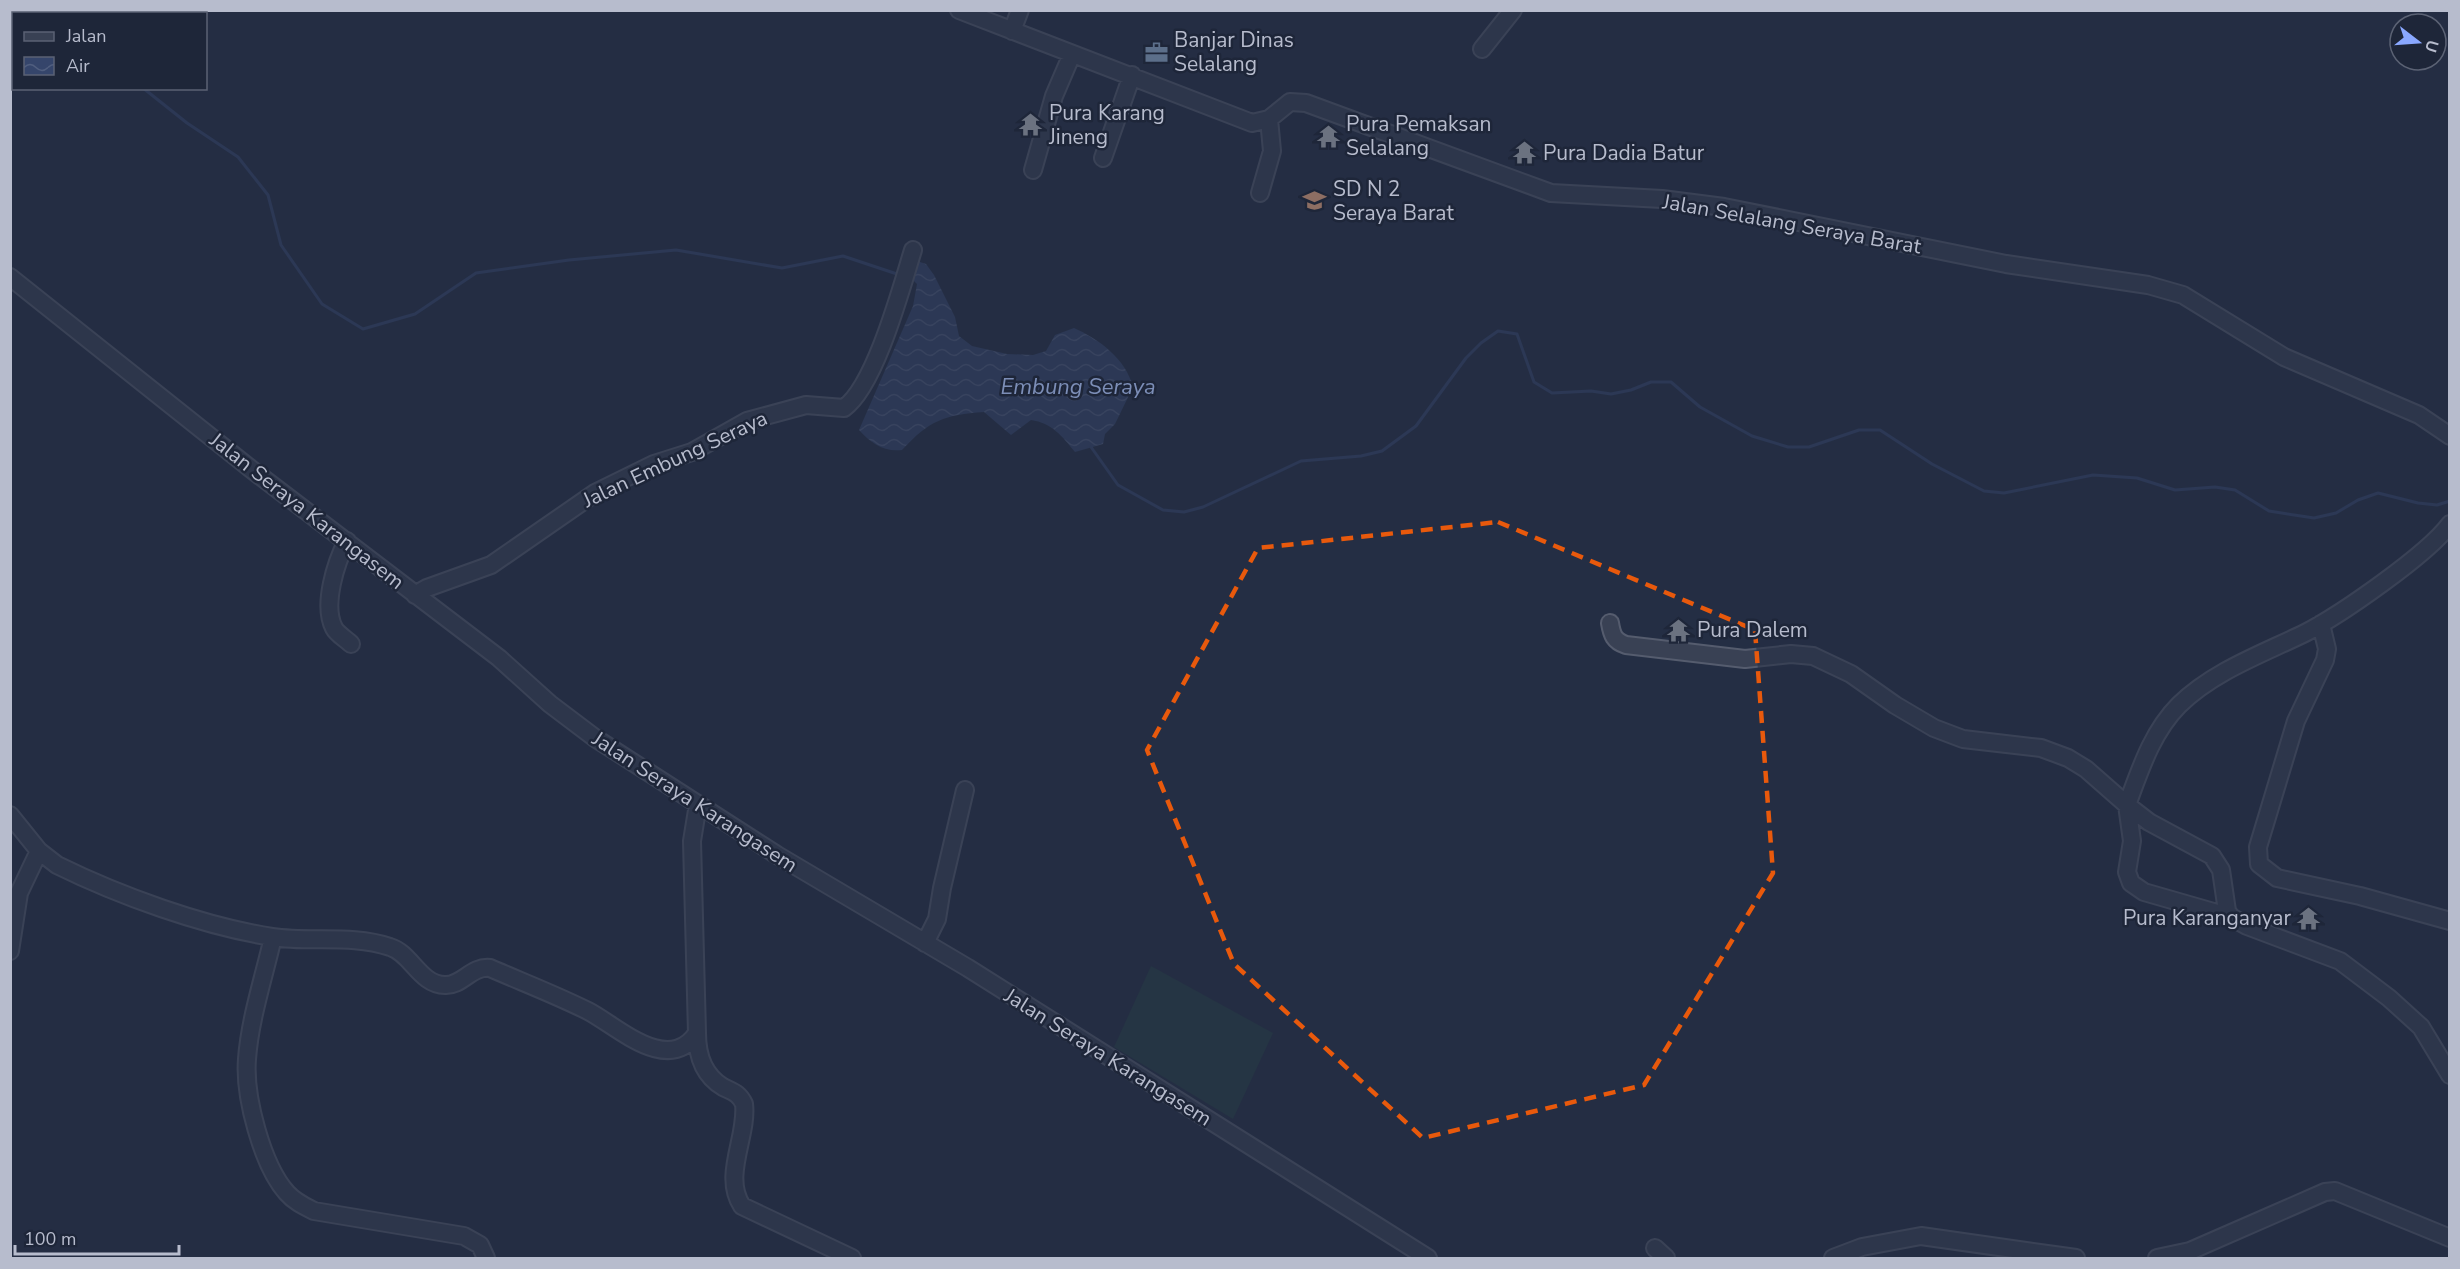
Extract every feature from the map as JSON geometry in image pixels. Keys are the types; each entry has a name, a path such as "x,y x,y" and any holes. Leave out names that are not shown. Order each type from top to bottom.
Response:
{"street":[{"path":"958,10 1252,123 1269,119 1272,151 1260,193"},
{"path":"1012,31 1020,10"},
{"path":"1482,49 1514,10"},
{"path":"1033,170 1054,96 1072,54"},
{"path":"1103,158 1132,75"},
{"name":"Jalan Selalang Seraya Barat","path":"1269,119 1290,102 1306,103 1551,193 1662,199 1724,207 2006,264 2148,285 2182,295 2284,357 2420,415 2450,436"},
{"name":"Jalan Embung Seraya","path":"415,595 427,588 491,565 595,493 654,464 692,452 747,421 806,405 844,408 853,401 868,376 906,273 912,250"},
{"name":"Jalan Seraya Karangasem","path":"10,277 415,595 500,658 588,733 777,855 925,943 1428,1258"},
{"path":"2450,524 2438,539 2321,624 2212,679 2178,706 2152,742 2127,805 2132,841 2127,872 2131,883 2144,892 2231,917 2247,926 2328,956 2355,971 2421,1027 2450,1075"},
{"path":"346,541 335,567 331,607 333,627 351,644"},
{"path":"1610,623 1612,635 1617,642 1626,645 1713,657 1745,659 1791,654 1827,660 1895,705 1952,735 1963,739 2041,748 2068,758 2104,783 2149,822 2212,856 2221,870 2227,911 2231,917"},
{"path":"2321,624 2327,649 2325,660 2304,701 2289,741 2258,847 2259,864 2277,878 2360,896 2450,921"},
{"path":"925,943 937,919 965,790"},
{"path":"698,804 692,841 698,1056 719,1084 741,1095 744,1104 735,1174 738,1199 749,1211 852,1258"},
{"path":"10,815 48,860 71,872 189,917 273,937 341,939 393,947 422,974 441,985 453,984 481,967 490,968 588,1011 640,1044 655,1048 681,1048 697,1033"},
{"path":"10,951 19,892 39,851"},
{"path":"273,937 246,1066 259,1135 265,1155 280,1184 295,1200 314,1211 464,1236 480,1245 486,1258"},
{"path":"2157,1258 2190,1251 2325,1192 2336,1191 2450,1238"},
{"path":"1833,1258 1862,1247 1921,1236 2076,1258"}],"highlighted area":[{"path":"1498,522 1755,630 1773,873 1644,1085 1423,1138 1234,964 1147,750 1258,548"}],"shaded area":[{"path":"1151,966 1273,1033 1233,1119 1114,1047"}],"water":[{"name":"Embung Seraya","path":"911,259 926,264 934,275 955,317 959,336 972,346 1007,354 1033,355 1046,351 1055,335 1074,328 1093,338 1110,351 1124,368 1133,387 1115,424 1105,434 1103,444 1075,452 1051,427 1031,420 1011,435 984,412 958,415 938,421 921,432 902,450 883,448 864,435 859,430 913,306 917,284 906,273"}],"waterway":[{"path":"146,90 187,123 238,157 268,195 281,245 322,304 363,329 415,314 476,273 569,260 676,250 782,268 843,256 900,275"},
{"path":"1091,447 1118,485 1163,510 1184,512 1203,507 1301,461 1361,456 1382,451 1416,426 1466,358 1498,331 1517,334 1534,382 1552,393 1591,391 1611,394 1631,390 1651,382 1671,382 1700,407 1752,436 1788,447 1809,447 1859,430 1880,430 1932,464 1984,491 2004,493 2093,475 2137,478 2175,490 2215,487 2235,490 2269,511 2314,518 2336,513 2358,500 2378,493 2418,503 2437,505 2450,501"}],"place":[{"name":"Banjar Dinas Selalang","path":"1156,52"},
{"name":"Pura Karang Jineng","path":"1031,125"},
{"name":"Pura Pemaksan Selalang","path":"1328,136"},
{"name":"Pura Dadia Batur","path":"1525,153"},
{"name":"SD N 2 Seraya Barat","path":"1315,201"},
{"name":"Pura Dalem","path":"1679,630"},
{"name":"Pura Karanganyar","path":"2309,918"}]}
